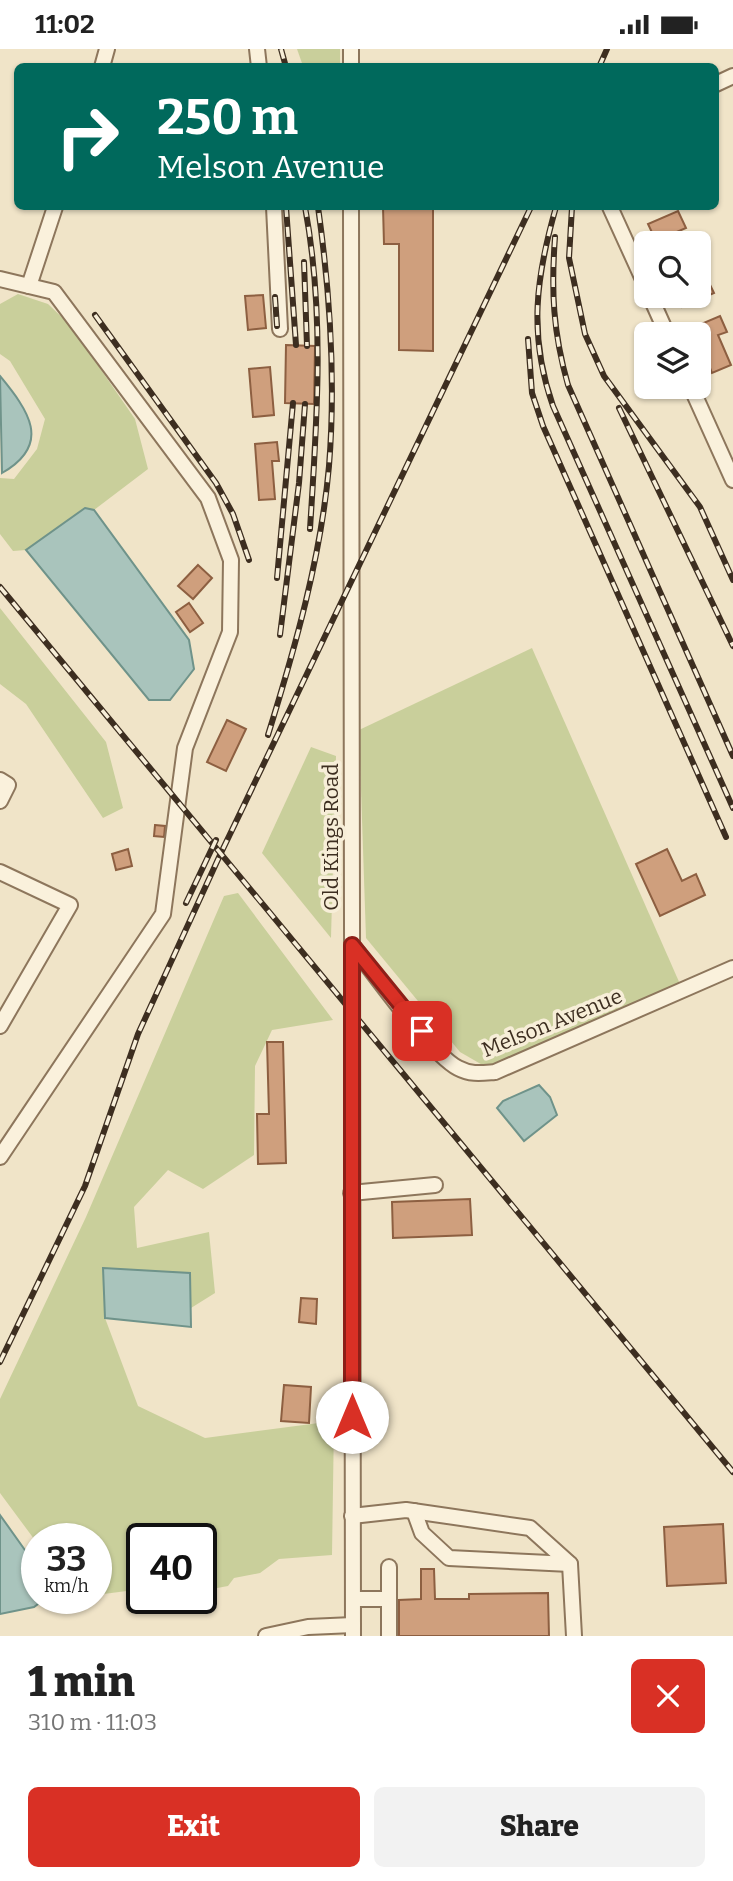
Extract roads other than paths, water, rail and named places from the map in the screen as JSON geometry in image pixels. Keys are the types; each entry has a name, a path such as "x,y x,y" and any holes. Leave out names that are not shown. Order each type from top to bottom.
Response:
{"street":[{"path":"29,286 54,210"},
{"path":"274,210 280,329"},
{"name":"Old Kings Road","path":"351,210 353,1630"},
{"path":"611,210 634,260"},
{"path":"0,279 54,292 208,498 231,560 230,632 185,748 163,914 0,1157"},
{"path":"696,399 733,480"},
{"path":"0,780 8,785 0,801"},
{"path":"0,872 70,905 5,1008 0,1026"},
{"name":"Melson Avenue","path":"352,945 439,1053 457,1068 474,1074 495,1072 733,968"},
{"path":"351,1193 435,1185"},
{"path":"352,1516 414,1511 530,1528 570,1564 574,1636"},
{"path":"414,1511 422,1533 449,1558 570,1564"},
{"path":"389,1567 389,1636"},
{"path":"353,1599 389,1599"},
{"path":"266,1636 308,1627 353,1630"}],"water":[{"path":"0,376 19,401 31,426 31,439 27,450 18,462 2,473"},
{"path":"85,508 94,510 189,640 194,669 170,700 149,700 26,550"},
{"path":"539,1085 550,1097 557,1115 524,1141 497,1108 503,1101"},
{"path":"103,1268 190,1273 191,1327 105,1318"},
{"path":"0,1515 21,1545 21,1610 0,1614"}],"railway":[{"path":"281,49 285,63"},
{"path":"601,63 607,49"},
{"path":"286,210 296,345"},
{"path":"305,210 315,287 318,367 310,529"},
{"path":"268,735 297,636 313,568 329,466 331,336 318,210"},
{"path":"0,1362 85,1186 138,1034 220,855 530,210"},
{"path":"555,210 544,258 538,306 540,355 545,380 553,406 733,808"},
{"path":"572,210 569,258 585,334 604,376 700,507 733,580"},
{"path":"555,237 554,311 568,385 733,756"},
{"path":"304,262 307,346"},
{"path":"275,297 277,326"},
{"path":"95,315 216,483 233,514 249,560"},
{"path":"528,339 532,393 543,426 726,837"},
{"path":"277,578 293,403"},
{"path":"280,635 299,483 305,404"},
{"path":"619,408 733,646"},
{"path":"0,587 733,1472"},
{"path":"186,903 216,840"}]}
